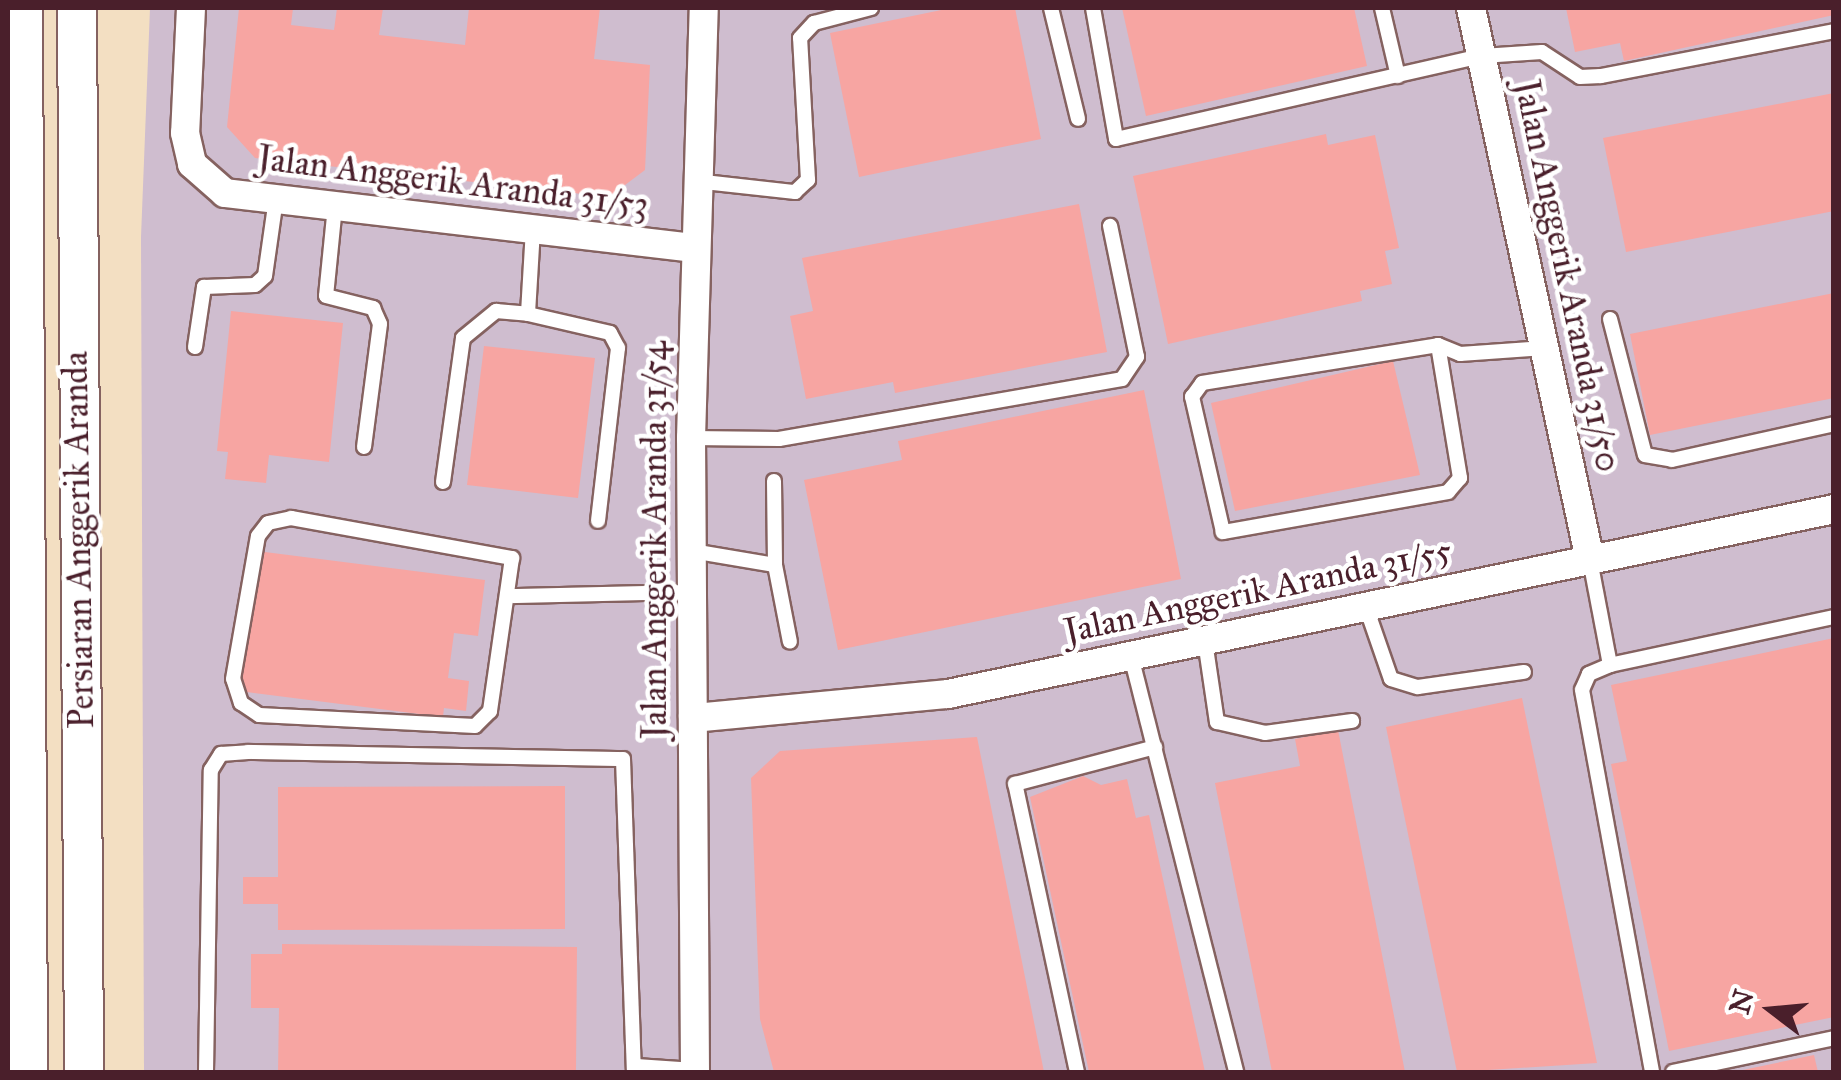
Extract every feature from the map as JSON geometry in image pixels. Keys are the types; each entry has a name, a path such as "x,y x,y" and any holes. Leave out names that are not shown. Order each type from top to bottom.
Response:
{"main road":[{"name":"Persiaran Anggerik Aranda","path":"22,8 28,1072"},
{"name":"Persiaran Anggerik Aranda","path":"77,8 84,1072"}],"street":[{"name":"Jalan Anggerik Aranda 31/53","path":"190,8 192,164 226,193 694,248"},
{"name":"Jalan Anggerik Aranda 31/54","path":"696,1071 691,438 694,180 704,8"},
{"name":"Jalan Anggerik Aranda 31/50","path":"1471,8 1590,560"},
{"name":"Jalan Anggerik Aranda 31/55","path":"693,718 948,694 1834,509"}],"lane":[{"path":"694,180 795,192 808,180 800,38 814,23 871,8"},
{"path":"1052,8 1078,118"},
{"path":"1092,8 1116,139 1482,56 1542,52 1580,77 1601,76 1834,31"},
{"path":"1382,8 1398,76"},
{"path":"195,347 204,287 265,276 276,199"},
{"path":"335,206 326,296 373,308 380,324 364,447"},
{"path":"691,438 778,440 1122,378 1137,357 1110,226"},
{"path":"528,314 533,228"},
{"path":"443,482 463,338 496,312 528,314 610,332 618,348 598,521"},
{"path":"1610,319 1646,456 1672,460 1834,424"},
{"path":"1438,344 1460,478 1448,492 1223,532 1192,398 1202,383 1438,344 1460,354 1545,348"},
{"path":"774,480 775,565 790,642"},
{"path":"290,518 495,549 512,558 513,596 490,711 476,726 258,716 233,678 268,523 290,518"},
{"path":"692,551 775,565"},
{"path":"1590,560 1610,665"},
{"path":"513,596 692,592"},
{"path":"1366,607 1391,680 1418,687 1524,672"},
{"path":"1652,1072 1582,690 1588,674 1610,665 1834,617"},
{"path":"1205,641 1217,722 1265,733 1352,721"},
{"path":"1131,656 1236,1072"},
{"path":"1077,1072 1015,784 1154,747"},
{"path":"206,1072 211,770 221,754 248,752 623,760 635,1069 696,1071"},
{"path":"1674,1072 1834,1038"}],"shaded area":[{"path":"150,8 1833,8 1833,1072 144,1072 141,237"}],"building":[{"path":"239,8 293,8 291,25 334,30 337,8 383,8 379,35 465,45 469,8 600,8 594,59 650,65 645,170 609,197 255,158 227,127"},
{"path":"951,8 1015,8 1041,139 859,177 830,33"},
{"path":"1122,8 1354,8 1367,66 1146,116"},
{"path":"1566,8 1834,8 1834,15 1624,61 1620,43 1575,52"},
{"path":"1834,93 1834,211 1626,252 1603,138"},
{"path":"1326,134 1328,145 1375,135 1399,248 1385,251 1392,284 1360,291 1362,301 1168,344 1133,176"},
{"path":"1079,204 1107,352 895,393 893,382 806,399 790,316 813,311 802,258"},
{"path":"1834,293 1834,398 1650,435 1630,334"},
{"path":"231,311 343,323 329,462 269,455 266,483 225,479 228,452 217,451"},
{"path":"484,346 595,358 578,498 467,485"},
{"path":"1393,361 1420,475 1235,511 1211,403"},
{"path":"1144,390 1181,579 838,650 804,480 902,460 898,441"},
{"path":"257,551 485,580 478,636 454,633 448,678 469,681 466,711 444,708 443,717 239,691"},
{"path":"1834,638 1834,1017 1669,1051 1611,764 1627,761 1611,685"},
{"path":"1522,698 1597,1063 1457,1072 1386,727"},
{"path":"1338,730 1405,1072 1272,1072 1215,783 1300,766 1295,739"},
{"path":"977,737 1044,1072 774,1072 760,1019 751,778 780,751"},
{"path":"1083,776 1101,785 1127,779 1136,818 1149,815 1205,1072 1089,1072 1030,797"},
{"path":"565,786 565,929 278,930 278,904 243,904 243,877 278,877 278,787"},
{"path":"282,944 577,947 576,1072 278,1072 279,1008 251,1008 251,954 282,954"},
{"path":"1814,1055 1818,1072 1738,1071"}]}
